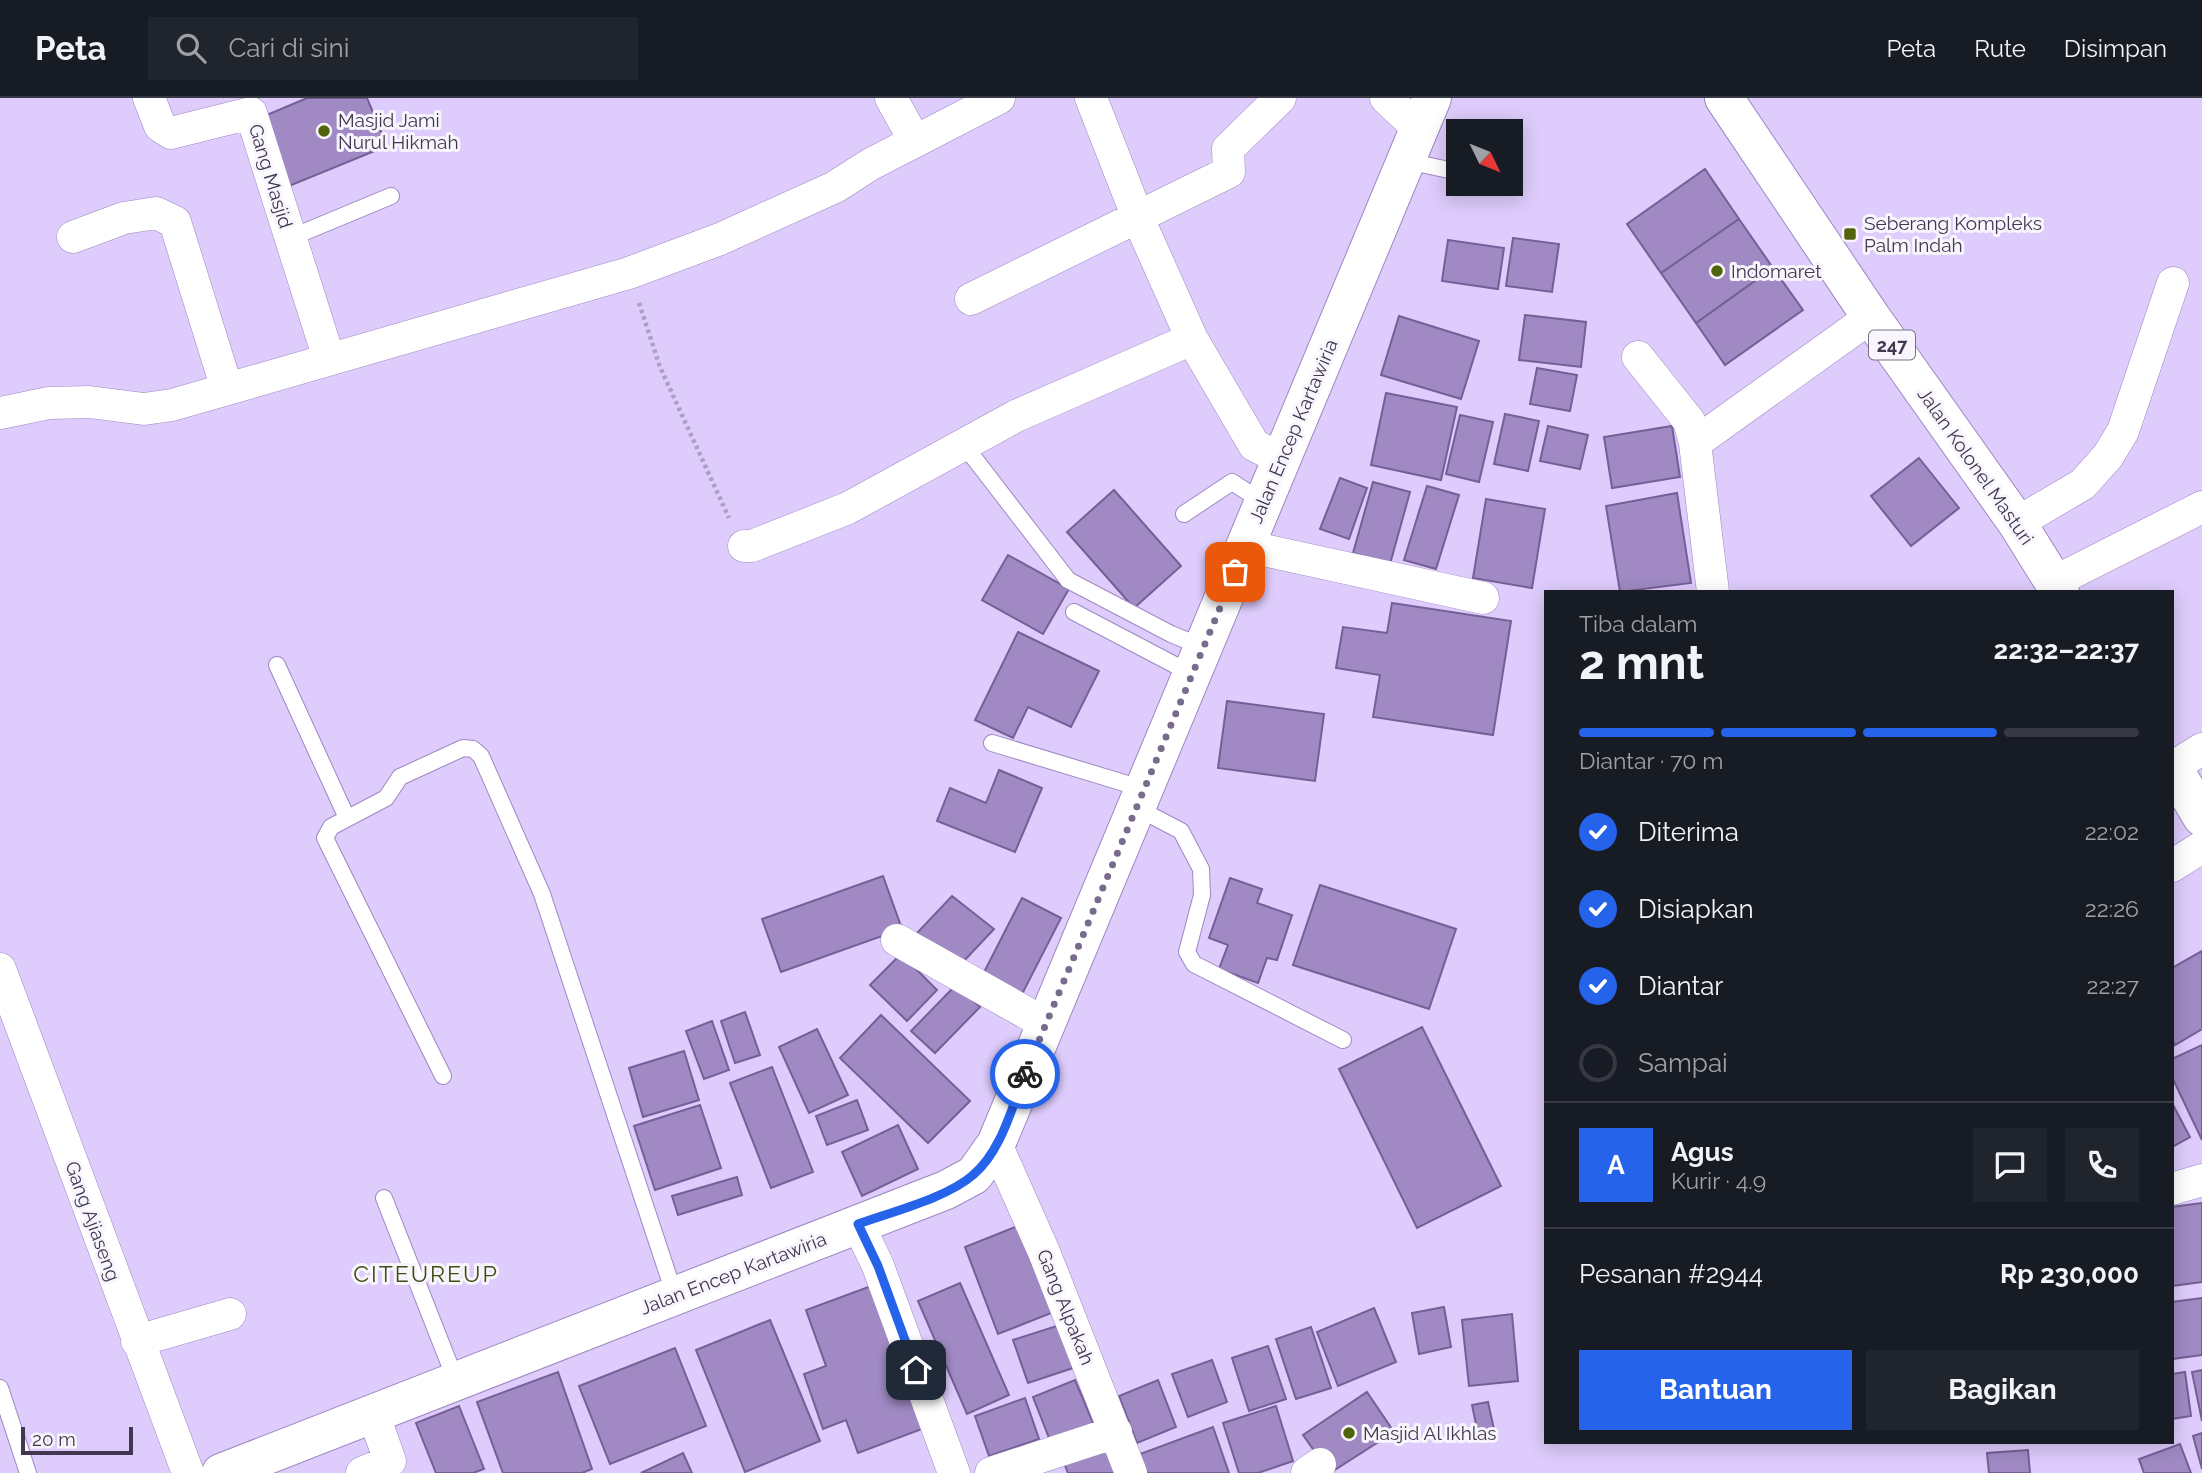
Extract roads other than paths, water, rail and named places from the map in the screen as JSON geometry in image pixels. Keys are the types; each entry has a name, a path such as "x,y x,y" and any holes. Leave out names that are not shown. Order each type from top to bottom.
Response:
{"main road":[{"name":"Jalan Kolonel Masturi","path":"1724,98 1865,307 2017,523 2057,587"},
{"name":"Jalan Encep Kartawiria","path":"221,1473 946,1190 974,1175 996,1144 1419,129"},
{"path":"2182,761 2202,817"}],"street":[{"name":"Gang Masjid","path":"149,98 160,126 170,133 251,113 330,359"},
{"path":"891,98 915,141"},
{"path":"0,413 49,403 89,402 144,409 227,389 629,273 720,239 835,187 915,141 999,98"},
{"path":"1091,98 1138,218 1192,339 1254,445 1281,459"},
{"path":"971,299 1229,172 1228,149 1280,98"},
{"path":"1386,98 1419,129"},
{"path":"73,237 124,218 156,213 175,222 227,389"},
{"path":"2017,523 2083,484 2108,456 2123,431 2173,283"},
{"path":"1692,432 1865,307"},
{"path":"744,546 848,508 1016,416 1192,339"},
{"path":"1638,357 1692,432 1717,586"},
{"path":"2057,587 2202,507"},
{"path":"1245,546 1483,597"},
{"path":"2174,865 2202,847"},
{"path":"897,940 1046,1024"},
{"name":"Gang Ajiaseng","path":"0,968 188,1473"},
{"name":"Gang Alpakah","path":"996,1144 1044,1252 1131,1473"},
{"path":"2174,1188 2202,1180"},
{"path":"858,1224 878,1266 954,1473"},
{"path":"137,1341 230,1314"},
{"path":"362,1473 390,1461 373,1413"},
{"path":"991,1473 1116,1432"}],"lane":[{"path":"1419,129 1446,159"},
{"path":"290,238 391,196"},
{"path":"964,445 1068,580 1171,634 1198,660"},
{"path":"1184,514 1232,482 1264,502"},
{"path":"1074,612 1198,660"},
{"path":"276,665 347,818"},
{"path":"992,743 1140,799 1181,831 1201,869 1202,895 1187,952 1194,964 1343,1040"},
{"path":"443,1076 324,838 331,827 386,798 400,777 463,748 473,749 481,756 542,894 674,1296"},
{"path":"384,1198 456,1381"},
{"path":"0,1388 28,1473"}],"place":[{"name":"Masjid Jami Nurul Hikmah","path":"324,131"},
{"name":"Seberang Kompleks Palm Indah","path":"1850,234"},
{"name":"Indomaret","path":"1717,271"},
{"name":"Masjid Al Ikhlas","path":"1349,1433"}],"district":[{"name":"CITEUREUP","path":"426,1273"}]}
